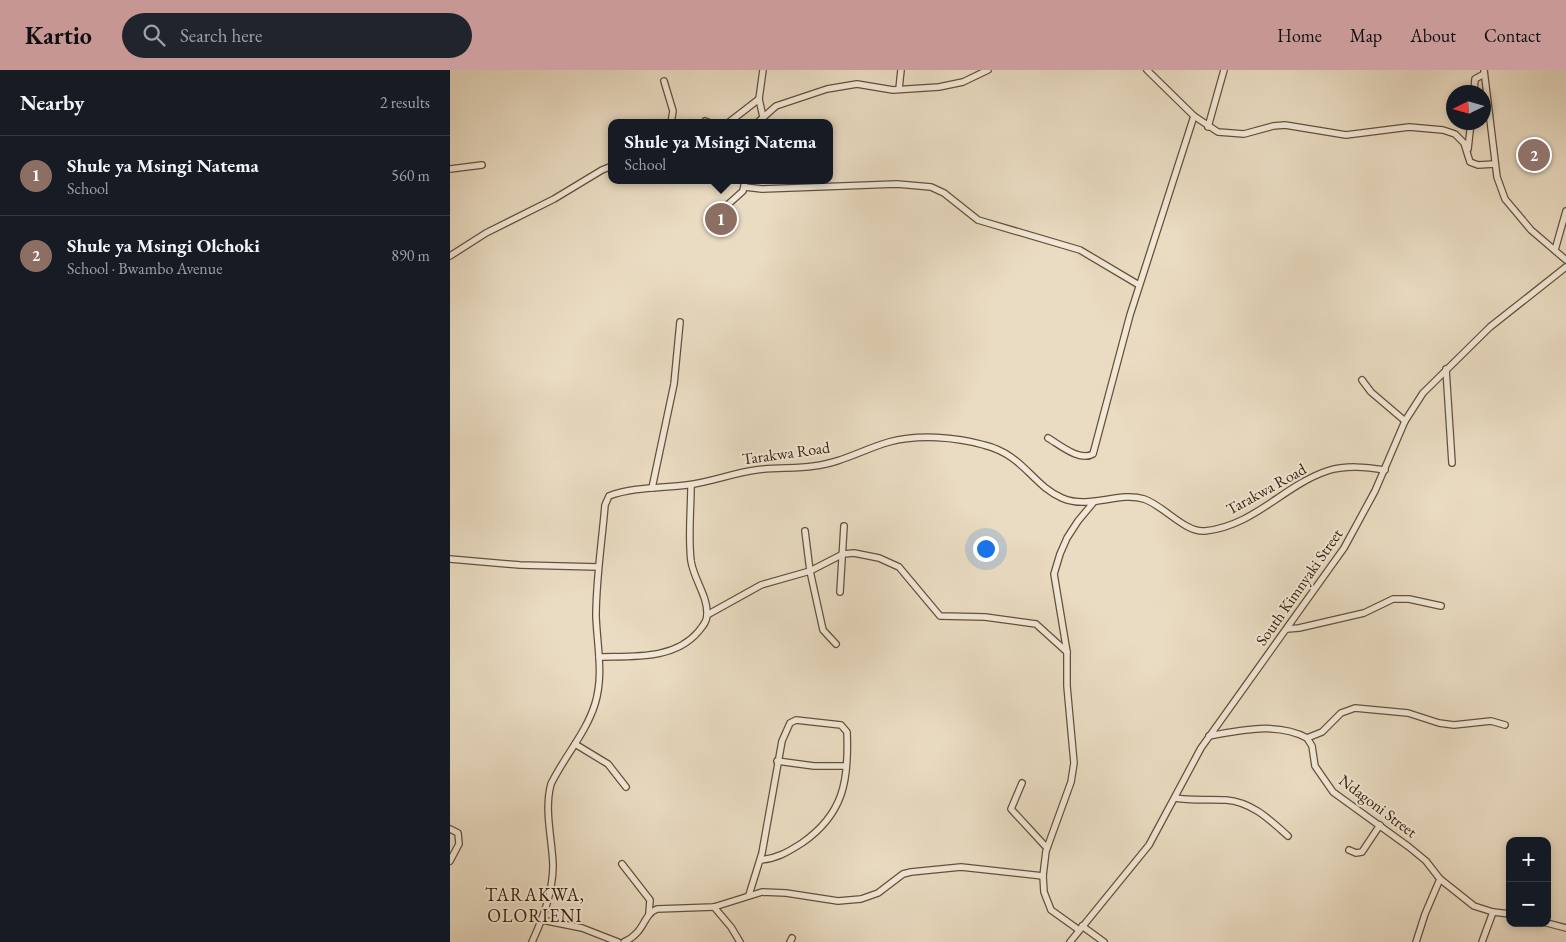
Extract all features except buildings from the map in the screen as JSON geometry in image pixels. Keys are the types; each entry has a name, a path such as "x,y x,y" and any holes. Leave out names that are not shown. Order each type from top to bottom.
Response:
{"street":[{"path":"763,70 759,99 763,117 776,106 827,89 856,84 882,89 954,85 988,70"},
{"path":"1147,70 1194,116 1218,132 1232,135 1249,134 1280,125 1350,135 1413,127 1449,131 1460,138 1468,149"},
{"path":"1208,127 1224,70"},
{"path":"899,89 900,71"},
{"path":"1475,85 1475,79 1484,72"},
{"path":"1484,72 1497,177 1509,206 1531,230 1566,260"},
{"path":"664,81 673,111 672,119"},
{"path":"733,119 759,99"},
{"path":"1048,438 1076,453 1088,456 1094,454 1120,350 1194,116"},
{"path":"1470,130 1468,160 1474,164 1495,164"},
{"path":"450,169 482,165"},
{"path":"450,256 486,233 554,199 608,168"},
{"path":"724,208 745,188 745,184"},
{"path":"745,188 897,184 937,189 978,220 1080,250 1139,286"},
{"path":"1555,250 1566,211"},
{"name":"South Kimnyaki Street","path":"1070,942 1149,845 1193,760 1349,541 1385,470 1405,421 1423,393 1490,327 1566,267"},
{"path":"652,488 674,384 680,322"},
{"path":"1446,369 1452,463"},
{"path":"1362,380 1372,392 1405,421"},
{"name":"Tarakwa Road","path":"532,942 542,920 552,874 549,791 554,776 575,744 597,699 600,674 596,616 598,567 607,498 614,494 652,488 691,485 754,470 825,465 902,440 948,439 962,440 999,450 1012,456 1053,493 1063,498 1080,502 1094,502 1110,499 1143,498 1193,529 1205,531 1246,519 1292,489 1326,471 1350,467 1385,470"},
{"path":"599,657 672,651 690,641 702,626 707,615 705,601 692,561 691,485"},
{"path":"1094,502 1067,538 1054,574 1067,652 1067,686 1074,763 1071,782 1047,848 1044,892 1051,910 1104,942"},
{"path":"840,592 844,526"},
{"path":"805,531 810,571 823,630 836,644"},
{"path":"707,615 761,585 810,571 843,554 867,555 899,567 940,616 985,617 1017,623 1036,624 1067,652"},
{"path":"450,559 520,565 598,567"},
{"path":"1287,629 1299,628 1371,611 1393,599 1409,599 1441,606"},
{"path":"1209,736 1279,729 1307,738 1322,732 1341,713 1355,708 1408,713 1454,726 1491,722 1505,725"},
{"path":"750,895 760,860 778,760 786,729 790,723 796,720 834,723 845,728 847,737 842,794 834,812 815,833 785,853 760,860"},
{"name":"Ndagoni Street","path":"1307,738 1312,746 1315,766 1333,792 1380,825 1391,836 1426,861 1440,879 1474,906 1506,914"},
{"path":"575,744 608,764 626,787"},
{"path":"778,760 814,766 845,766"},
{"path":"1022,783 1011,809 1047,848"},
{"path":"1175,798 1224,800 1241,803 1267,816 1288,836"},
{"path":"1348,850 1356,853 1362,852 1380,825"},
{"path":"450,829 458,833 460,837 456,852 450,861"},
{"path":"622,864 650,900 649,913 638,934 624,942"},
{"path":"649,913 664,908 714,907 750,895 776,892 849,901 872,897 885,890 903,874 961,867 1044,876"},
{"path":"1416,942 1425,914 1440,879"},
{"path":"714,907 740,942"},
{"path":"1482,942 1493,912"},
{"path":"542,920 582,928 618,942"},
{"path":"1551,924 1566,928"}],"place":[{"name":"Shule ya Msingi Olchoki","path":"1534,155"},
{"name":"Shule ya Msingi Natema","path":"721,219"}],"district":[{"name":"TARAKWA, OLORIENI","path":"535,904"}]}
